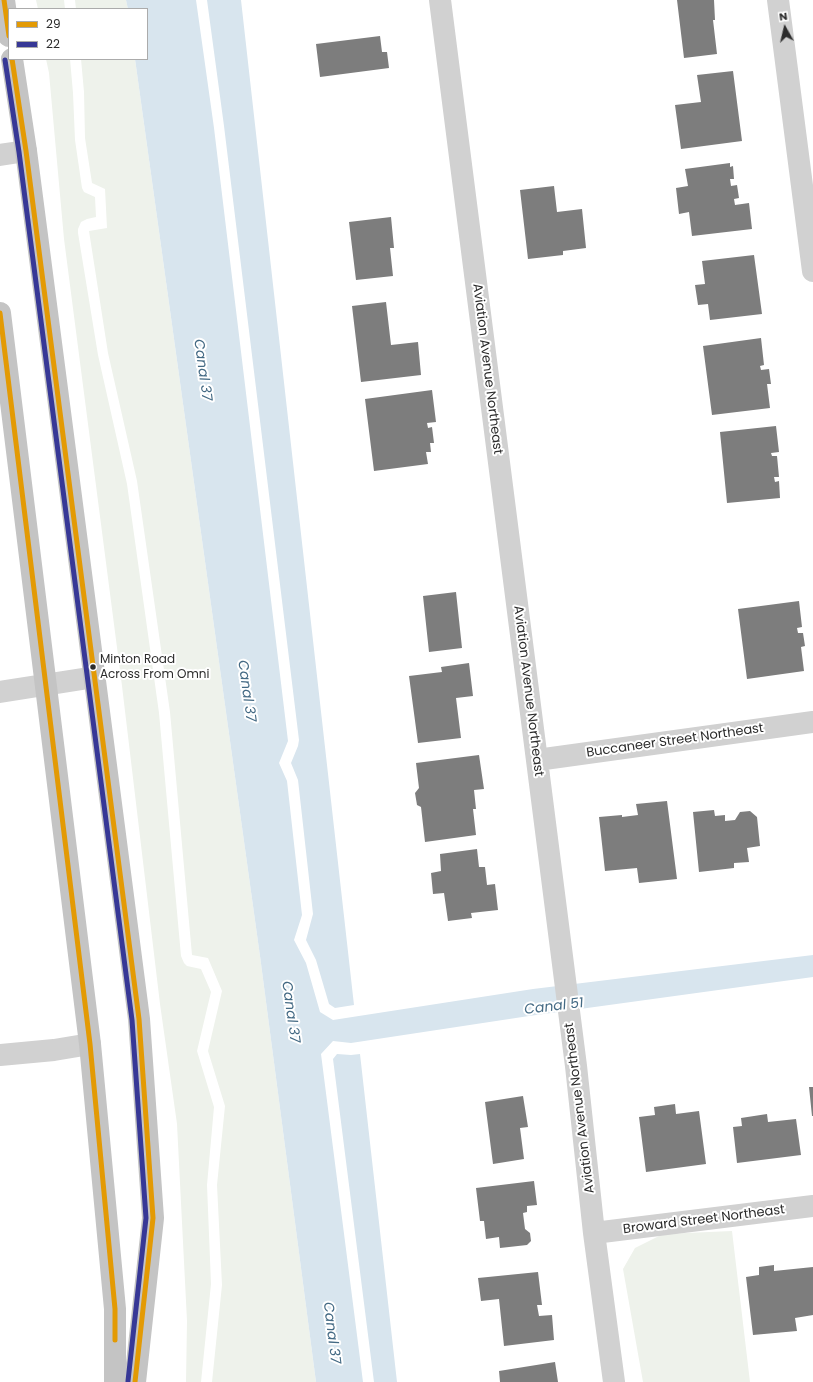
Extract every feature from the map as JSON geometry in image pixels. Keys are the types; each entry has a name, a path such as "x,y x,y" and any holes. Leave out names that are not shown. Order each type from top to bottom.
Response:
{"main road":[{"path":"4,0 8,29"},
{"path":"12,60 26,151 139,1019 153,1218 135,1382"},
{"path":"0,313 90,1044 115,1309 115,1382"}],"street":[{"name":"Aviation Avenue Northeast","path":"440,0 575,1058 594,1233 614,1382"},
{"path":"778,0 813,271"},
{"path":"0,155 26,151"},
{"path":"0,692 95,677"},
{"name":"Buccaneer Street Northeast","path":"537,760 813,722"},
{"path":"0,1055 54,1050 90,1044"},
{"name":"Broward Street Northeast","path":"594,1233 813,1206"}],"shaded area":[{"path":"36,0 64,0 65,8 38,8"},
{"path":"75,0 126,0 128,8 76,8"},
{"path":"46,60 70,60 75,140 82,188 84,192 95,197 96,217 81,222 78,233 98,355 127,484 159,713 181,956 187,966 201,969 211,992 197,1051 214,1107 207,1185 211,1284 201,1382 186,1382 187,1321 177,1124 160,1004 122,686 64,239 49,73"},
{"path":"81,60 135,60 260,956 316,1382 212,1382 222,1285 217,1185 225,1106 208,1051 222,991 208,958 192,955 170,712 137,481 108,353 89,231 107,228 105,189 92,183 85,138 84,92"},
{"path":"732,1231 750,1382 643,1382 623,1269 635,1248 663,1234"}],"water":[{"path":"126,0 196,0 214,128 288,741 279,763 287,781 302,915 294,940 306,963 320,1012 333,1020 533,989 813,955 813,977 529,1016 351,1043 333,1041 321,1054 363,1382 316,1382 260,956 135,60 148,60 148,8 128,8"},
{"path":"207,0 241,0 354,1005 335,1008 329,1004 316,960 306,940 313,914 298,780 291,763 299,740 224,126"},
{"path":"337,1054 360,1054 397,1382 374,1382 333,1059"}],"building":[{"path":"677,0 714,0 715,20 713,20 717,54 684,58"},
{"path":"380,36 382,52 387,52 389,68 320,77 316,44"},
{"path":"733,71 742,141 681,149 675,105 701,102 697,75"},
{"path":"730,163 730,167 733,166 734,179 730,179 731,186 737,185 739,198 734,199 735,205 749,203 752,229 692,236 689,212 679,214 676,188 688,186 685,169"},
{"path":"554,186 557,212 582,209 586,248 563,251 563,255 528,259 520,190"},
{"path":"391,217 394,248 390,248 393,276 356,280 349,222"},
{"path":"754,255 762,314 710,320 708,304 698,305 695,285 705,284 702,261"},
{"path":"386,302 391,345 418,342 421,375 361,382 352,306"},
{"path":"761,338 764,365 760,366 761,370 769,369 771,384 767,384 770,408 712,415 703,346"},
{"path":"432,390 436,422 427,423 428,428 432,427 434,443 430,443 431,452 426,452 428,464 374,471 365,399"},
{"path":"776,426 779,452 771,453 772,456 777,456 779,477 774,477 775,482 779,481 780,498 727,503 720,432"},
{"path":"456,592 462,648 429,652 423,596"},
{"path":"799,601 802,627 797,628 798,633 803,633 805,646 801,647 804,671 747,679 738,609"},
{"path":"469,663 473,696 456,698 461,738 418,743 409,676 442,672 441,667"},
{"path":"479,755 484,789 474,790 476,809 473,809 476,835 425,842 421,807 417,805 415,793 419,788 416,763"},
{"path":"667,801 677,879 639,883 637,868 605,871 599,817 638,815 636,804"},
{"path":"714,810 715,816 725,815 725,821 735,820 740,812 750,811 757,817 760,846 747,848 749,862 734,863 734,868 699,872 693,812"},
{"path":"477,849 479,867 485,867 487,885 495,884 498,910 471,913 472,918 448,921 444,893 433,894 431,873 441,871 440,854"},
{"path":"809,1087 813,1087 813,1116 812,1116"},
{"path":"523,1096 528,1127 520,1128 524,1159 493,1164 485,1102"},
{"path":"675,1104 676,1114 699,1111 706,1164 646,1172 639,1117 655,1115 654,1107"},
{"path":"767,1114 768,1122 796,1119 801,1155 737,1163 733,1127 742,1126 741,1118"},
{"path":"534,1181 537,1205 527,1206 527,1212 523,1213 525,1229 530,1233 531,1241 527,1245 500,1248 499,1237 486,1239 484,1221 480,1221 476,1188"},
{"path":"774,1265 774,1271 813,1267 813,1315 795,1318 797,1331 753,1335 746,1277 759,1275 759,1267"},
{"path":"538,1272 542,1305 537,1305 539,1316 552,1315 554,1340 504,1346 499,1299 481,1301 478,1278"},
{"path":"555,1362 558,1382 500,1382 499,1371"}],"transit line":[{"name":"29","path":"4,0 8,29"},
{"name":"22","path":"5,60 19,152 132,1020 146,1218 128,1381"},
{"name":"29","path":"12,60 26,151 139,1019 153,1218 135,1382"},
{"name":"29","path":"0,313 90,1044 115,1309 115,1340"}],"place":[{"name":"Minton Road Across From Omni","path":"93,667"}],"water label":[{"name":"Canal 37","path":"202,370"},
{"name":"Canal 37","path":"246,691"},
{"name":"Canal 51","path":"554,1007"},
{"name":"Canal 37","path":"290,1012"},
{"name":"Canal 37","path":"331,1333"}]}
